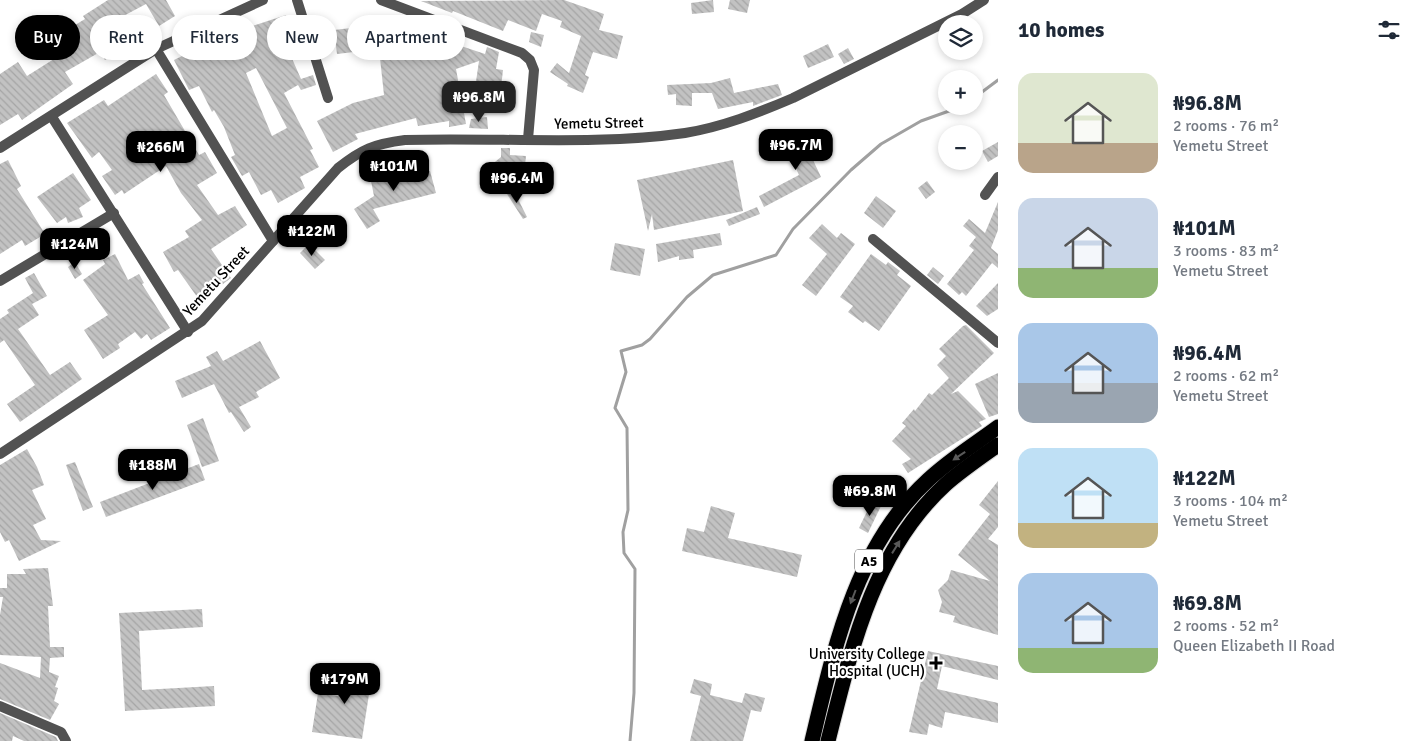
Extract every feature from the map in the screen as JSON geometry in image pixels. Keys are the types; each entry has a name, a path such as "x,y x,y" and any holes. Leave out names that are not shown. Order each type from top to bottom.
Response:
{"highway":[{"name":"A5","path":"812,741 829,672 854,594 872,553 892,523 927,480 998,427"},
{"name":"A5","path":"828,741 844,677 868,600 899,542 915,519 946,484 998,445"},
{"path":"829,672 844,677"}],"street":[{"path":"162,46 263,0"},
{"path":"297,0 328,98"},
{"path":"381,0 522,53 530,60 534,70 528,138"},
{"name":"Yemetu Street","path":"0,454 188,332 217,306 338,168 360,151 385,142 405,140 652,137 722,125 766,110 793,98 962,14 984,0"},
{"path":"162,59 273,241"},
{"path":"0,148 52,117 139,60"},
{"path":"52,117 188,332"},
{"path":"985,195 998,177"},
{"path":"0,282 114,213"},
{"path":"873,239 998,344"},
{"path":"0,706 61,732 66,741"}],"building":[{"path":"108,0 166,0 174,15 162,24 162,15 152,15 146,4 125,15 90,15 90,58 65,72 73,84 22,120 18,114 0,125 0,74 18,62 27,76 52,60 80,60 80,22 85,19 83,16"},
{"path":"564,0 604,14 599,30 623,36 617,59 593,52 585,75 589,77 583,93 567,86 568,84 550,72 557,63 569,73 581,36 560,27 562,21 542,14 536,31 508,20 503,31 465,15 453,11 452,13 421,1"},
{"path":"713,0 714,12 692,14 691,3"},
{"path":"730,0 750,0 747,13 728,9"},
{"path":"267,21 267,60 293,60 301,79 313,75 316,85 301,90 298,85 284,93 313,149 310,150 319,167 300,177 305,188 278,203 271,190 261,195 249,172 242,176 231,157 235,155 224,127 214,110 212,112 199,86 189,90 174,60 257,60 257,25","holes":["256,68 287,128 272,136 246,73"]},
{"path":"347,28 347,53 337,54 337,30"},
{"path":"531,32 544,35 541,47 529,42"},
{"path":"828,44 834,57 808,68 803,56"},
{"path":"465,47 485,54 487,47 499,52 496,69 503,70 499,105 473,102 479,61 456,69 466,124 449,127 449,121 418,126 416,118 355,134 358,139 333,152 317,121 353,103 384,95 380,60 465,60"},
{"path":"848,48 854,59 844,64 838,54"},
{"path":"156,74 168,92 164,95 199,155 205,152 217,173 197,185 218,215 235,206 247,225 211,249 231,278 200,301 178,270 174,272 163,252 189,237 185,231 202,220 181,193 166,166 124,194 122,190 115,195 102,176 112,170 99,152 92,158 67,123 104,100 108,106"},
{"path":"730,78 734,93 778,84 782,95 753,106 753,102 718,109 712,93 692,93 692,106 676,105 676,94 668,95 667,85 711,83"},
{"path":"487,117 488,129 469,128 471,119"},
{"path":"806,135 818,158 813,160 821,177 764,207 759,196 799,175 785,146"},
{"path":"998,142 998,156 988,162 983,150"},
{"path":"501,148 510,148 510,155 526,156 525,165 509,164 497,174 490,166 501,157"},
{"path":"8,160 21,186 17,189 45,234 25,246 22,240 0,254 0,164"},
{"path":"733,160 743,211 654,230 652,214 648,231 637,180"},
{"path":"411,166 413,175 430,171 436,193 373,209 380,221 367,229 354,209 374,196 370,176"},
{"path":"73,173 91,200 79,208 83,217 68,223 66,217 57,223 37,197"},
{"path":"927,181 935,192 926,199 918,188"},
{"path":"514,191 527,217 523,219 507,194"},
{"path":"876,196 896,211 883,228 864,213"},
{"path":"998,202 998,230 991,248 998,254 998,268 992,263 966,296 962,292 959,295 947,284 974,250 969,246 976,237 963,226 969,219 985,233"},
{"path":"757,207 760,214 729,226 726,220"},
{"path":"822,224 837,238 841,233 855,244 816,296 802,285 827,254 809,238"},
{"path":"720,233 722,245 693,250 694,258 679,260 679,256 658,262 656,244"},
{"path":"88,239 94,253 81,258 76,244"},
{"path":"615,243 645,249 640,276 610,270"},
{"path":"309,244 325,260 315,269 300,253"},
{"path":"115,254 128,280 139,274 144,283 142,284 170,328 151,340 147,334 141,339 135,332 118,344 120,348 103,359 84,330 108,315 83,280 105,264 103,260"},
{"path":"871,254 886,265 888,262 900,271 897,275 911,286 879,331 865,321 863,323 848,312 853,306 840,297"},
{"path":"75,262 82,274 75,279 68,267"},
{"path":"933,267 944,276 938,284 927,275"},
{"path":"34,273 47,296 32,304 39,315 18,329 50,375 70,362 82,379 20,422 7,404 35,385 4,340 0,343 0,319 9,313 7,310 33,293 25,278"},
{"path":"998,283 998,309 987,316 976,306"},
{"path":"966,325 994,353 951,394 958,391 986,419 979,422 982,426 908,473 902,464 911,459 892,441 906,426 902,423 914,409 915,411 929,393 932,395 949,378 937,365 946,356 939,349"},
{"path":"260,341 280,378 256,392 259,397 239,407 251,427 244,432 231,412 229,413 214,384 182,398 175,381 211,366 206,357 217,351 223,361"},
{"path":"998,373 998,414 989,417 975,384"},
{"path":"203,418 219,461 202,467 187,425"},
{"path":"27,449 44,485 32,490 46,519 33,525 41,540 61,541 19,561 9,540 5,542 0,532 0,465"},
{"path":"75,462 93,507 83,511 66,465"},
{"path":"199,464 205,480 106,517 100,502"},
{"path":"998,481 998,527 988,539 998,545 998,635 953,622 955,616 939,612 942,602 938,590 948,580 951,570 990,581 958,555 990,514 979,505"},
{"path":"872,501 881,506 868,533 859,528"},
{"path":"711,506 735,513 728,538 802,555 797,577 682,551 687,528 704,532"},
{"path":"48,568 53,606 48,606 50,647 64,647 64,657 50,658 49,672 59,676 55,687 58,688 54,701 59,704 50,720 0,699 0,663 40,678 41,657 0,655 0,615 3,597 0,597 0,588 7,588 7,574 26,574 23,569"},
{"path":"202,609 203,627 139,631 142,690 214,686 215,706 125,711 119,613"},
{"path":"928,651 998,666 998,680 942,666 937,689 998,703 998,723 945,712 942,728 929,724 927,735 909,732"},
{"path":"343,664 373,669 362,739 312,732 318,693 338,696"},
{"path":"694,679 712,684 710,695 742,703 745,693 765,698 761,712 751,710 743,741 690,741 701,696 690,693"},
{"path":"0,713 56,737 58,741 24,741 13,736 12,741 0,741"}],"waterway":[{"path":"983,91 998,80"},
{"path":"630,741 634,693 635,569 624,553 623,532 628,510 627,428 615,408 626,372 621,351 642,345 650,339 687,297 713,275 776,255 793,229 851,170 881,144 921,121 938,115"}],"place":[{"name":"University College Hospital (UCH)","path":"936,663"}]}
